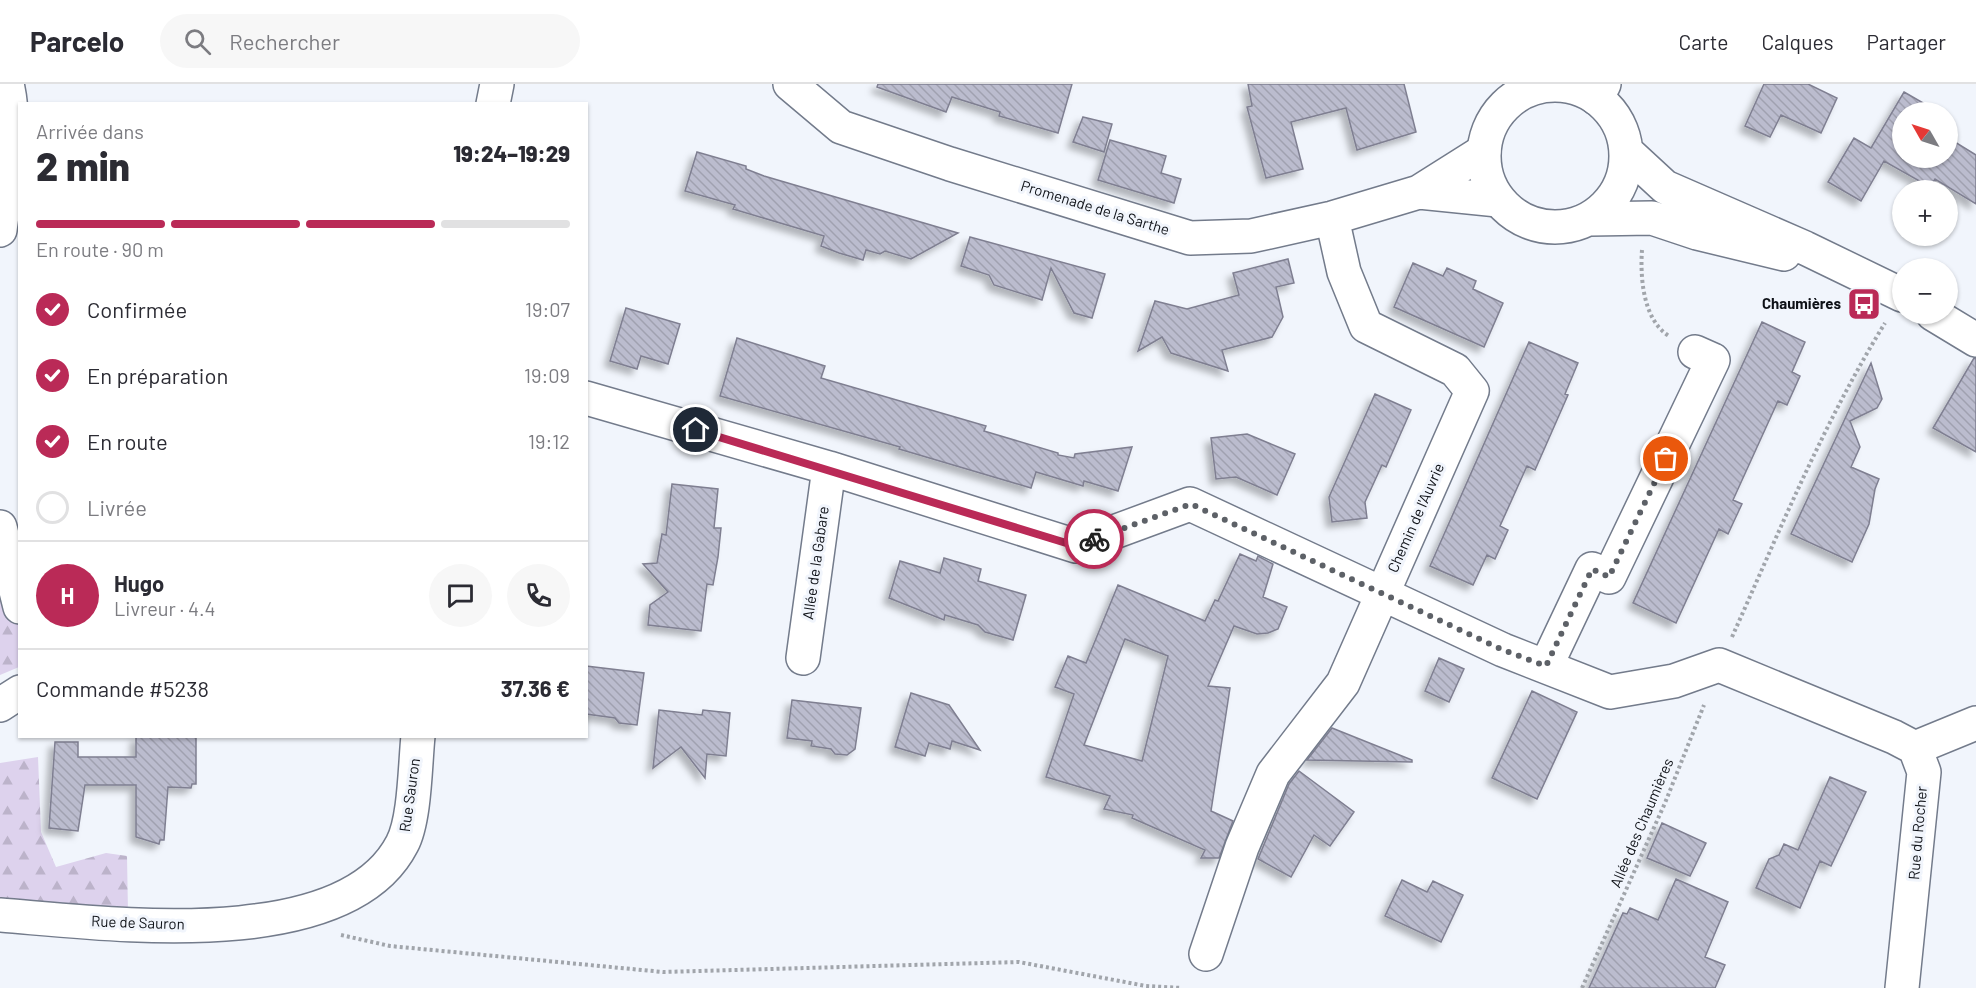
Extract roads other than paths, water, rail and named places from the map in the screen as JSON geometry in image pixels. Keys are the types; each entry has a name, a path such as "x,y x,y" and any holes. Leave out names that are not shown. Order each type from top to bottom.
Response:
{"street":[{"path":"0,230 10,148 10,97 7,84"},
{"path":"493,102 497,84"},
{"name":"Promenade de la Sarthe","path":"790,84 841,127 950,164 1190,238 1251,236 1332,218 1419,192 1484,151"},
{"path":"1590,219 1604,208 1620,186 1625,169 1626,151 1617,121 1600,91 1543,85 1521,94 1500,96 1484,151 1487,177 1498,200 1513,214 1541,226 1561,228 1590,219 1652,218 1697,233 1854,271"},
{"path":"1626,151 1665,187 1854,271 1892,303"},
{"name":"Promenade de la Sarthe","path":"1419,192 1498,200"},
{"name":"Chemin de l'Auvrie","path":"1206,954 1242,847 1273,774 1343,683 1472,391 1455,370 1366,326 1344,272 1332,218"},
{"path":"1950,324 1976,340"},
{"path":"1546,666 1592,569 1609,577 1708,371 1713,360 1695,352"},
{"path":"588,399 829,468 1076,546 1191,504 1503,650 1610,692 1674,681 1719,665 1814,702 1915,748 1976,723"},
{"name":"Allée de la Gabare","path":"803,658 829,468"},
{"path":"0,527 18,599"},
{"path":"0,705 18,693"},
{"name":"Rue Sauron","path":"275,920 353,894 390,862 402,845 408,830 418,738"},
{"name":"Rue du Rocher","path":"1902,988 1924,772 1915,748"},
{"name":"Rue de Sauron","path":"0,915 115,924 205,925 275,920"}],"place":[{"name":"Chaumières","path":"1864,304"}]}
